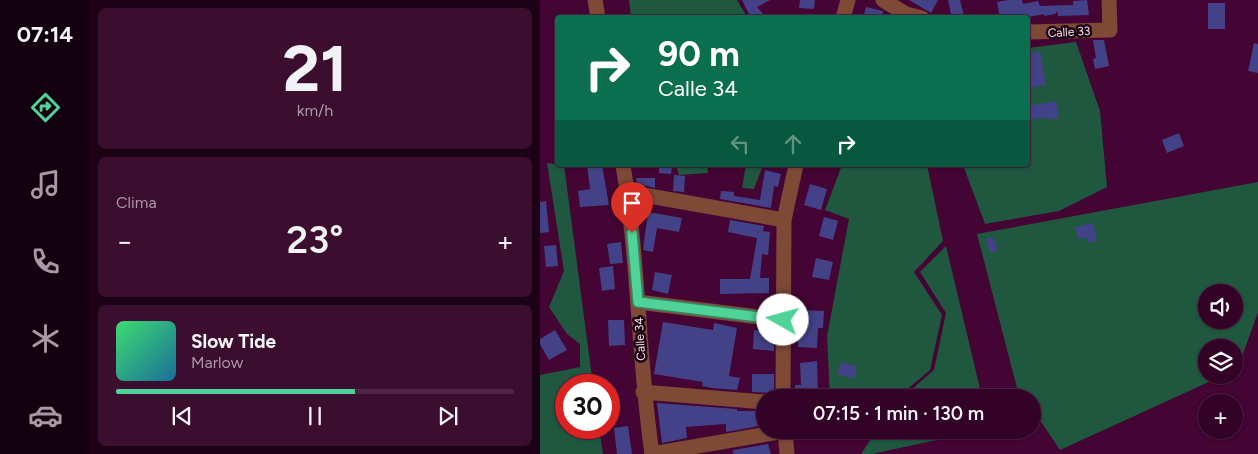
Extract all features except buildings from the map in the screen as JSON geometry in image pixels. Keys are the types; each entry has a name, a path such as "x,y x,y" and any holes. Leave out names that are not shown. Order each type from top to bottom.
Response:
{"street":[{"path":"595,0 598,15"},
{"path":"843,15 848,0"},
{"path":"883,0 910,15"},
{"name":"Calle 33","path":"1030,32 1110,30 1109,0"},
{"name":"Calle 34","path":"623,167 628,192 638,302 643,392 652,454"},
{"path":"783,389 784,220 796,167"},
{"path":"628,192 784,220"},
{"path":"638,302 783,320"},
{"path":"643,392 756,401"},
{"path":"652,454 756,436"},
{"path":"786,439 787,454"}],"green space":[{"path":"629,0 737,0 746,15 631,15"},
{"path":"1076,42 1100,111 1107,187 1059,211 985,224 964,167 1030,167 1030,48"},
{"path":"547,163 555,164 555,167 564,167 592,374 555,374 555,439 601,439 603,454 540,454 540,375 580,367 580,344 567,334 549,307 564,271"},
{"path":"677,167 707,167 708,173 679,175"},
{"path":"746,167 762,167 754,189 742,188"},
{"path":"841,167 927,167 943,241 914,272 942,315 930,370 907,389 830,389 827,336 849,219 825,210"},
{"path":"1258,182 1258,312 1243,354 1243,339 1198,339 1198,384 1204,384 1060,450 1041,422 1041,389 1017,388 977,234"},
{"path":"946,246 980,389 912,389 934,370 946,313 920,272"},
{"path":"871,439 941,439 872,454 861,454"}],"route":[{"path":"632,233 638,302 783,320"}]}
